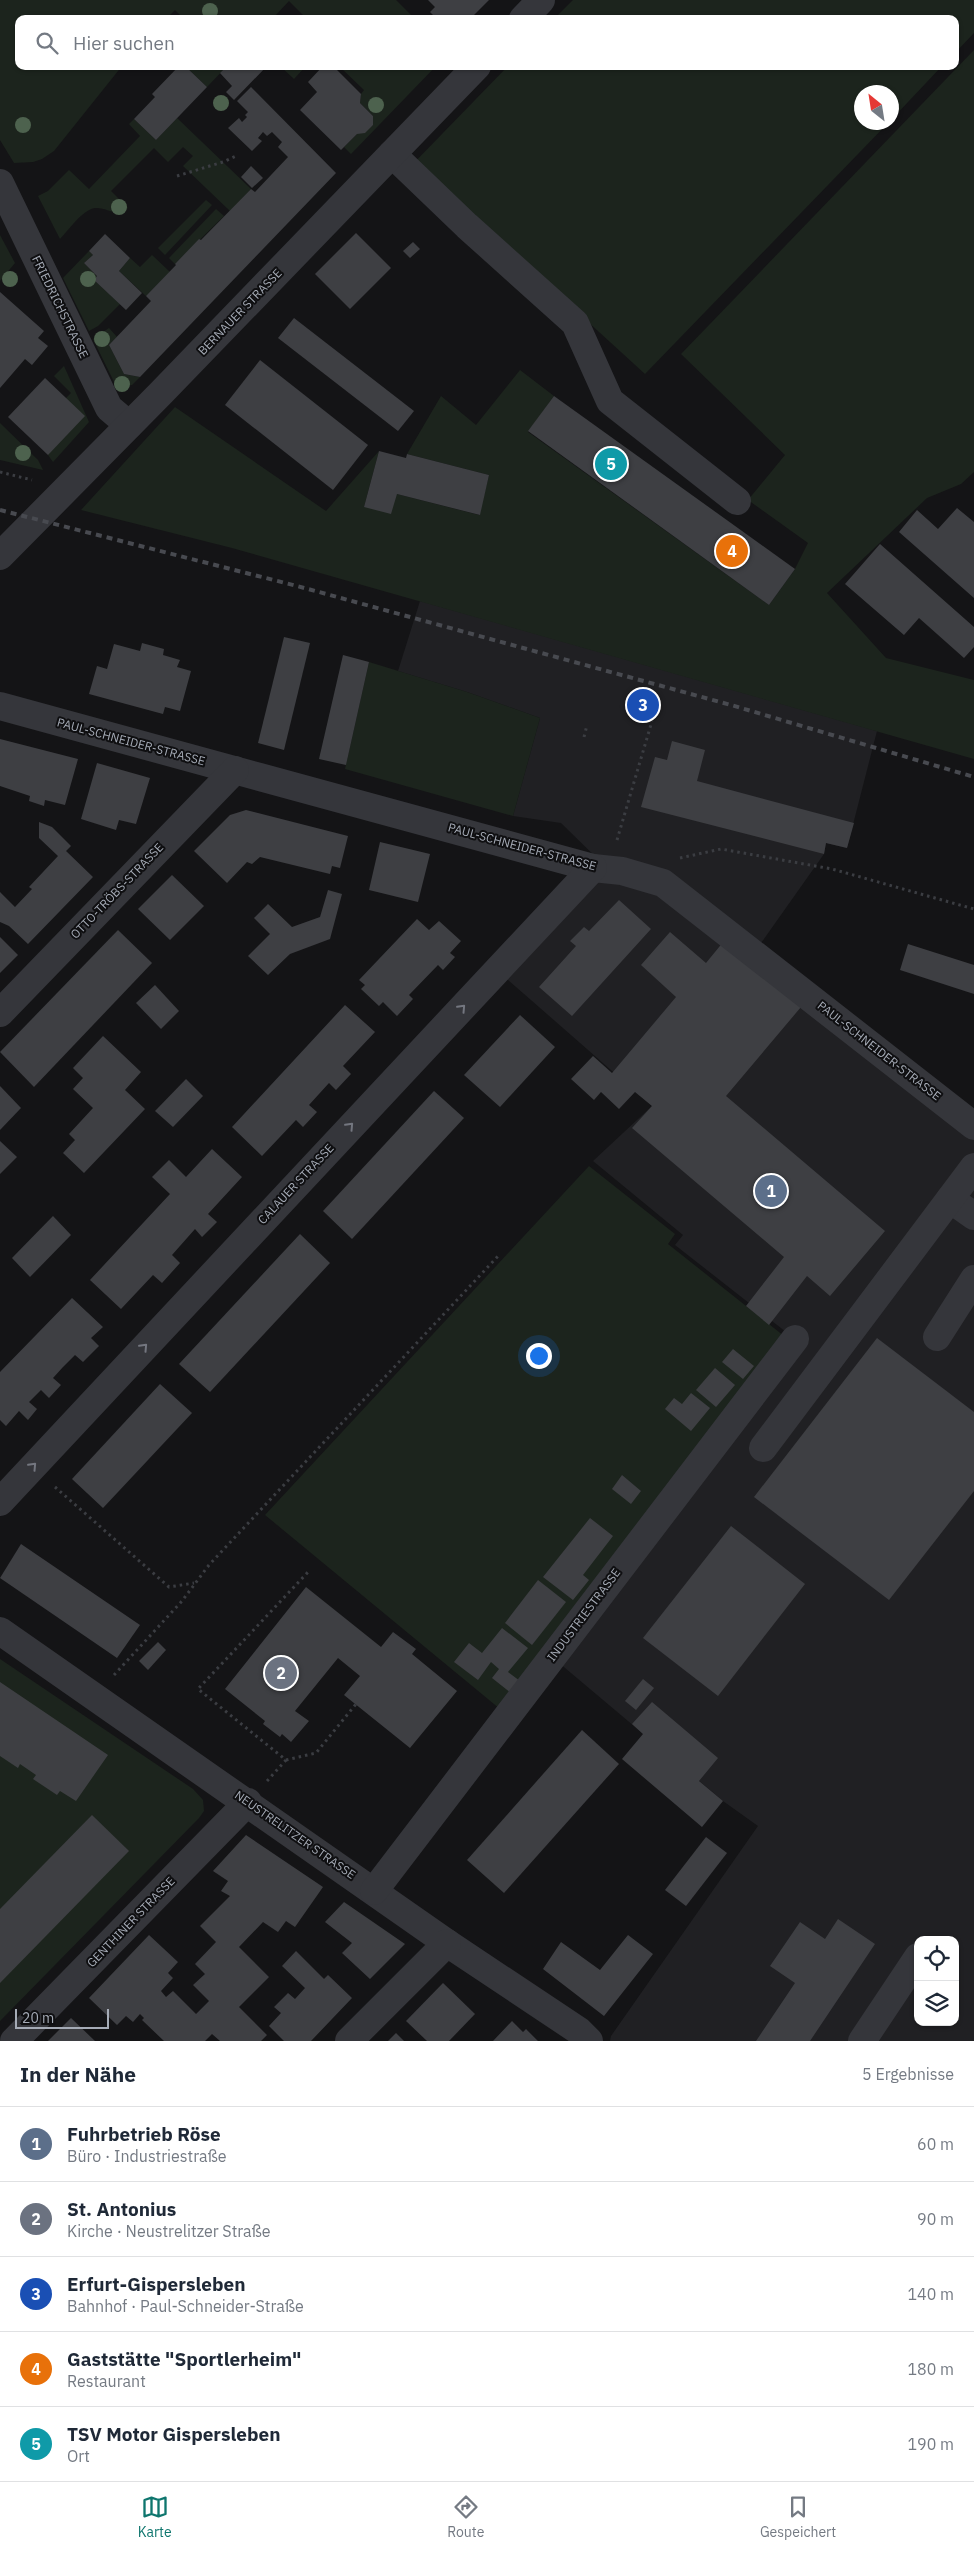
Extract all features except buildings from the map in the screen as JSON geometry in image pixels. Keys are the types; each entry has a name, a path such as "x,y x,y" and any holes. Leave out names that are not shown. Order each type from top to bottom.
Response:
{"street":[{"path":"526,15 541,0"},
{"name":"BERNAUER STRASSE","path":"0,556 473,70"},
{"path":"392,154 466,226 575,323 610,401 737,501"},
{"name":"FRIEDRICHSTRASSE","path":"0,183 109,408 129,425"},
{"name":"PAUL-SCHNEIDER-STRASSE","path":"0,706 601,868 622,870 663,883 974,1126"},
{"name":"OTTO-TRÖBS-STRASSE","path":"0,1013 235,770"},
{"name":"CALAUER STRASSE","path":"0,1502 601,868"},
{"path":"763,1448 974,1167"},
{"path":"950,1199 974,1216"},
{"path":"937,1337 974,1279"},
{"name":"INDUSTRIESTRASSE","path":"374,1891 795,1339"},
{"name":"NEUSTRELITZER STRASSE","path":"0,1631 248,1802 446,1943 579,2032 588,2041"},
{"name":"GENTHINER STRASSE","path":"14,2041 248,1802"},
{"path":"349,2041 446,1943"},
{"path":"862,2041 914,1963"}],"path":[{"path":"177,176 224,162 238,155"},
{"path":"601,868 652,721"},
{"path":"584,737 587,725"},
{"path":"676,859 722,849 832,868 974,909"},
{"path":"95,1696 209,1565 500,1254"},
{"path":"32,1467 169,1587 195,1583"},
{"path":"286,1760 198,1690 309,1571"},
{"path":"248,1802 286,1760 316,1753 356,1704"}],"shaded area":[{"path":"0,0 396,0 411,15 303,15 289,1 276,15 180,15 175,10 170,15 15,15 15,70 119,70 54,151 42,159 33,162 14,163 0,140"},
{"path":"573,0 974,0 974,33 959,49 959,15 558,15"},
{"path":"974,50 974,472 961,484 927,498 827,593 886,658 974,680 974,759 232,548 81,510 175,407 326,511 379,451 364,507 397,494 479,515 489,475 407,454 441,396 476,425 520,370 554,396 528,432 769,605 795,569 808,543 748,500 785,455 681,354 897,130 899,130 955,70 959,70 959,66"},
{"path":"189,70 223,70 207,87"},
{"path":"284,70 302,70 294,79"},
{"path":"343,70 432,70 351,154 344,147 357,134 373,125 373,116 360,103 361,94 364,90"},
{"path":"504,70 938,70 899,112 899,85 854,85 854,130 881,130 645,374 459,204 408,169"},
{"path":"177,118 251,189 230,211 183,166 193,156 183,147 168,162 154,148 111,191 128,208 119,212 100,208 90,210 80,217 60,239 38,196 48,191 69,170 89,189 140,136 129,124 134,119 156,140"},
{"path":"206,200 212,205 165,255 158,248"},
{"path":"216,209 224,216 175,264 169,258"},
{"path":"0,235 15,263 0,281"},
{"path":"89,251 93,255 84,263 97,276 94,280 120,304 98,326 89,331 63,278"},
{"path":"152,255 170,272 146,296 119,271 130,258 140,267"},
{"path":"109,328 117,337 109,345 124,374 140,377 132,385 117,388 93,339"},
{"path":"64,366 89,422 53,462 48,455 66,398 71,393 54,376"},
{"path":"0,423 38,460 43,470 0,460"},
{"path":"420,601 877,731 847,848 826,843 824,854 754,953 974,1126 974,2041 610,2041 611,2036 758,1826 723,1801 552,1657 795,1339 675,1245 683,1235 593,1161 652,1106 507,979 608,869 561,823 513,816 540,718 467,692 398,671"},
{"path":"369,662 467,692 540,718 513,816 345,769"},
{"path":"589,1166 675,1234 668,1244 789,1340 500,1709 265,1515"},
{"path":"0,1659 193,1789 203,1800 204,1811 0,2021"}],"railway":[{"path":"0,510 297,586 731,705 974,777"}],"place":[{"name":"TSV Motor Gispersleben","path":"611,464"},
{"name":"Gaststätte \"Sportlerheim\"","path":"732,551"},
{"name":"Erfurt-Gispersleben","path":"643,705"},
{"name":"Fuhrbetrieb Röse","path":"771,1191"},
{"name":"St. Antonius","path":"281,1673"}]}
